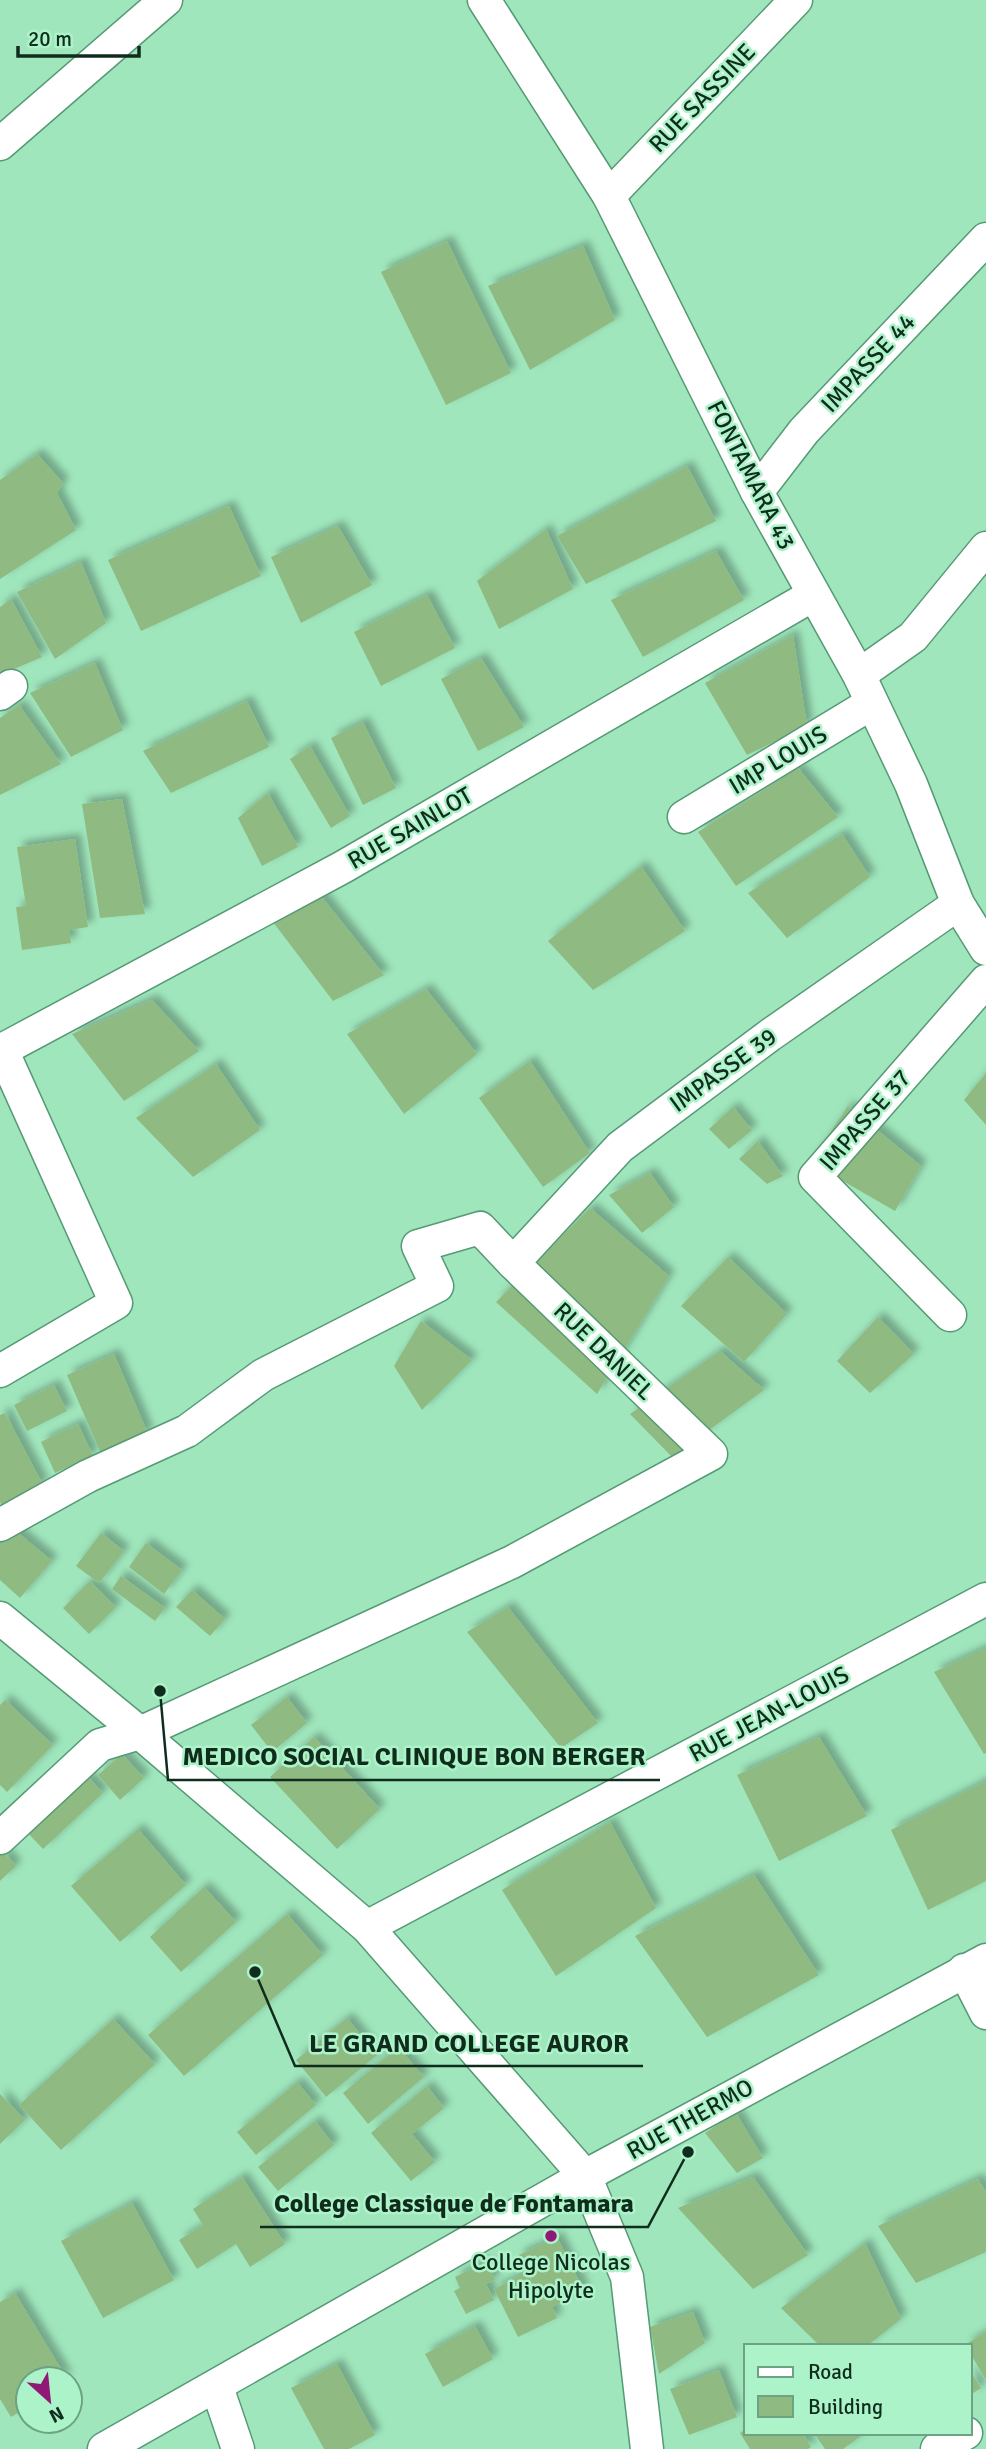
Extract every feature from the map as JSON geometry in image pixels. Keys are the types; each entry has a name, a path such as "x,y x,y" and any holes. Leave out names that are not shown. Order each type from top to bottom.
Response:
{"street":[{"path":"0,145 166,0"},
{"name":"RUE SASSINE","path":"608,196 796,0"},
{"name":"FONTAMARA 43","path":"494,5 608,196 757,492 865,689 911,784 958,904 986,949"},
{"name":"IMPASSE 44","path":"757,492 804,431 986,239"},
{"name":"IMP LOUIS","path":"684,817 865,689 913,637 986,548"},
{"name":"RUE SAINLOT","path":"1,1050 343,867 813,595"},
{"name":"IMPASSE 39","path":"513,1263 620,1147 770,1035 958,904"},
{"name":"IMPASSE 37","path":"950,1315 815,1177 986,981"},
{"path":"0,1371 116,1303 1,1050"},
{"name":"RUE DANIEL","path":"0,1525 88,1476 187,1431 262,1375 437,1286 418,1246 480,1228 711,1454 512,1562 140,1733"},
{"name":"RUE JEAN-LOUIS","path":"367,1927 986,1599"},
{"path":"0,1618 140,1733 367,1927 586,2176 627,2277 647,2449"},
{"path":"0,1838 100,1745 140,1733"},
{"path":"975,1965 986,2012"},
{"name":"RUE THERMO","path":"104,2449 586,2176 975,1965"},
{"path":"217,2387 238,2449"},
{"path":"937,2449 963,2435"}],"building":[{"path":"447,241 511,373 446,405 381,272"},
{"path":"583,246 615,320 530,370 488,286"},
{"path":"37,454 63,483 57,493 76,530 0,579 0,480"},
{"path":"687,466 716,521 586,584 557,536"},
{"path":"229,506 261,576 141,631 108,560"},
{"path":"338,526 372,585 301,623 271,557"},
{"path":"546,529 573,589 499,629 477,581"},
{"path":"716,551 744,600 643,657 611,600"},
{"path":"81,562 106,623 55,659 17,592"},
{"path":"427,595 455,648 381,686 354,632"},
{"path":"11,599 42,657 0,675 0,607"},
{"path":"793,635 807,726 747,755 705,683"},
{"path":"481,658 524,727 478,751 441,679"},
{"path":"95,663 123,730 71,757 30,693"},
{"path":"247,701 269,747 171,793 143,751"},
{"path":"19,705 61,764 0,795 0,718"},
{"path":"363,722 396,788 363,805 331,738"},
{"path":"310,746 350,816 331,828 290,759"},
{"path":"798,768 838,817 736,886 698,832"},
{"path":"268,793 298,847 262,866 238,818"},
{"path":"122,799 145,914 100,918 82,804"},
{"path":"842,834 870,877 787,938 748,893"},
{"path":"75,839 88,927 69,930 71,943 22,950 16,907 26,906 17,847"},
{"path":"641,866 685,931 593,990 548,941"},
{"path":"321,896 384,975 333,1001 273,922"},
{"path":"426,989 477,1054 404,1114 347,1034"},
{"path":"152,1000 199,1051 124,1101 72,1034"},
{"path":"530,1061 590,1153 543,1187 479,1098"},
{"path":"216,1064 260,1130 193,1177 136,1118"},
{"path":"986,1073 986,1125 964,1100"},
{"path":"848,1106 921,1166 895,1211 810,1162"},
{"path":"733,1107 752,1130 729,1149 709,1129"},
{"path":"758,1141 783,1176 767,1184 739,1159"},
{"path":"650,1173 674,1207 642,1233 609,1195"},
{"path":"590,1208 669,1276 597,1394 496,1302"},
{"path":"728,1257 787,1314 744,1362 681,1306"},
{"path":"878,1317 914,1354 870,1393 837,1361"},
{"path":"421,1321 472,1360 422,1410 394,1366"},
{"path":"720,1351 764,1390 672,1457 630,1414"},
{"path":"114,1354 148,1434 101,1454 67,1375"},
{"path":"54,1385 67,1411 27,1431 14,1405"},
{"path":"5,1413 43,1485 2,1506 0,1415"},
{"path":"78,1424 93,1456 55,1473 41,1442"},
{"path":"11,1527 52,1561 20,1598 0,1580 0,1540"},
{"path":"101,1533 124,1551 99,1583 76,1566"},
{"path":"146,1543 182,1570 164,1594 129,1567"},
{"path":"121,1576 165,1608 155,1621 112,1589"},
{"path":"90,1581 116,1607 89,1634 63,1608"},
{"path":"192,1590 225,1619 210,1636 176,1607"},
{"path":"508,1607 598,1723 561,1748 467,1632"},
{"path":"986,1648 986,1753 984,1754 934,1672"},
{"path":"287,1697 307,1723 272,1752 251,1725"},
{"path":"5,1700 53,1745 7,1792 0,1785 0,1705"},
{"path":"314,1737 380,1809 337,1849 270,1777"},
{"path":"819,1737 867,1816 779,1861 737,1775"},
{"path":"122,1754 144,1778 120,1800 98,1775"},
{"path":"88,1777 103,1793 43,1849 27,1832"},
{"path":"986,1781 986,1881 928,1910 891,1830"},
{"path":"610,1822 656,1908 556,1976 502,1890"},
{"path":"138,1829 186,1885 120,1942 71,1886"},
{"path":"0,1849 16,1866 0,1881"},
{"path":"754,1875 819,1975 707,2037 635,1936"},
{"path":"204,1887 236,1922 181,1972 150,1937"},
{"path":"287,1914 323,1955 184,2076 148,2035"},
{"path":"347,2018 377,2055 326,2097 296,2060"},
{"path":"113,2019 155,2064 61,2150 19,2105"},
{"path":"398,2047 424,2077 368,2124 343,2093"},
{"path":"297,2082 316,2105 256,2155 237,2132"},
{"path":"427,2086 444,2108 412,2134 435,2162 411,2181 371,2133"},
{"path":"0,2094 25,2120 0,2144"},
{"path":"736,2113 763,2158 737,2173 705,2133"},
{"path":"315,2121 334,2145 278,2191 258,2167"},
{"path":"242,2177 285,2244 250,2267 236,2244 197,2269 179,2240 203,2225 193,2209"},
{"path":"753,2177 808,2255 753,2289 678,2208"},
{"path":"978,2179 986,2192 986,2252 916,2283 878,2226"},
{"path":"132,2203 174,2280 103,2318 61,2241"},
{"path":"557,2237 584,2291 552,2307 557,2318 518,2337 494,2289 525,2273 517,2256"},
{"path":"865,2243 901,2319 870,2344 818,2344 781,2308"},
{"path":"486,2262 495,2280 486,2284 494,2300 466,2314 454,2291 460,2288 455,2277"},
{"path":"15,2293 59,2365 14,2365 14,2415 11,2417 0,2399 0,2302"},
{"path":"693,2312 705,2343 659,2374 650,2327"},
{"path":"475,2326 493,2359 443,2387 425,2354"},
{"path":"986,2332 986,2380 972,2356 972,2344 966,2344"},
{"path":"337,2364 375,2435 349,2449 324,2449 291,2388"},
{"path":"719,2370 737,2417 689,2435 670,2389"},
{"path":"972,2374 981,2388 972,2394"},
{"path":"744,2430 744,2435 804,2435 811,2447 750,2449 740,2433"},
{"path":"815,2435 862,2435 843,2449 825,2449"}],"place":[{"name":"MEDICO SOCIAL CLINIQUE BON BERGER","path":"160,1691"},
{"name":"LE GRAND COLLEGE AUROR","path":"255,1972"},
{"name":"College Classique de Fontamara","path":"688,2152"},
{"name":"College Nicolas Hipolyte","path":"551,2236"}]}
